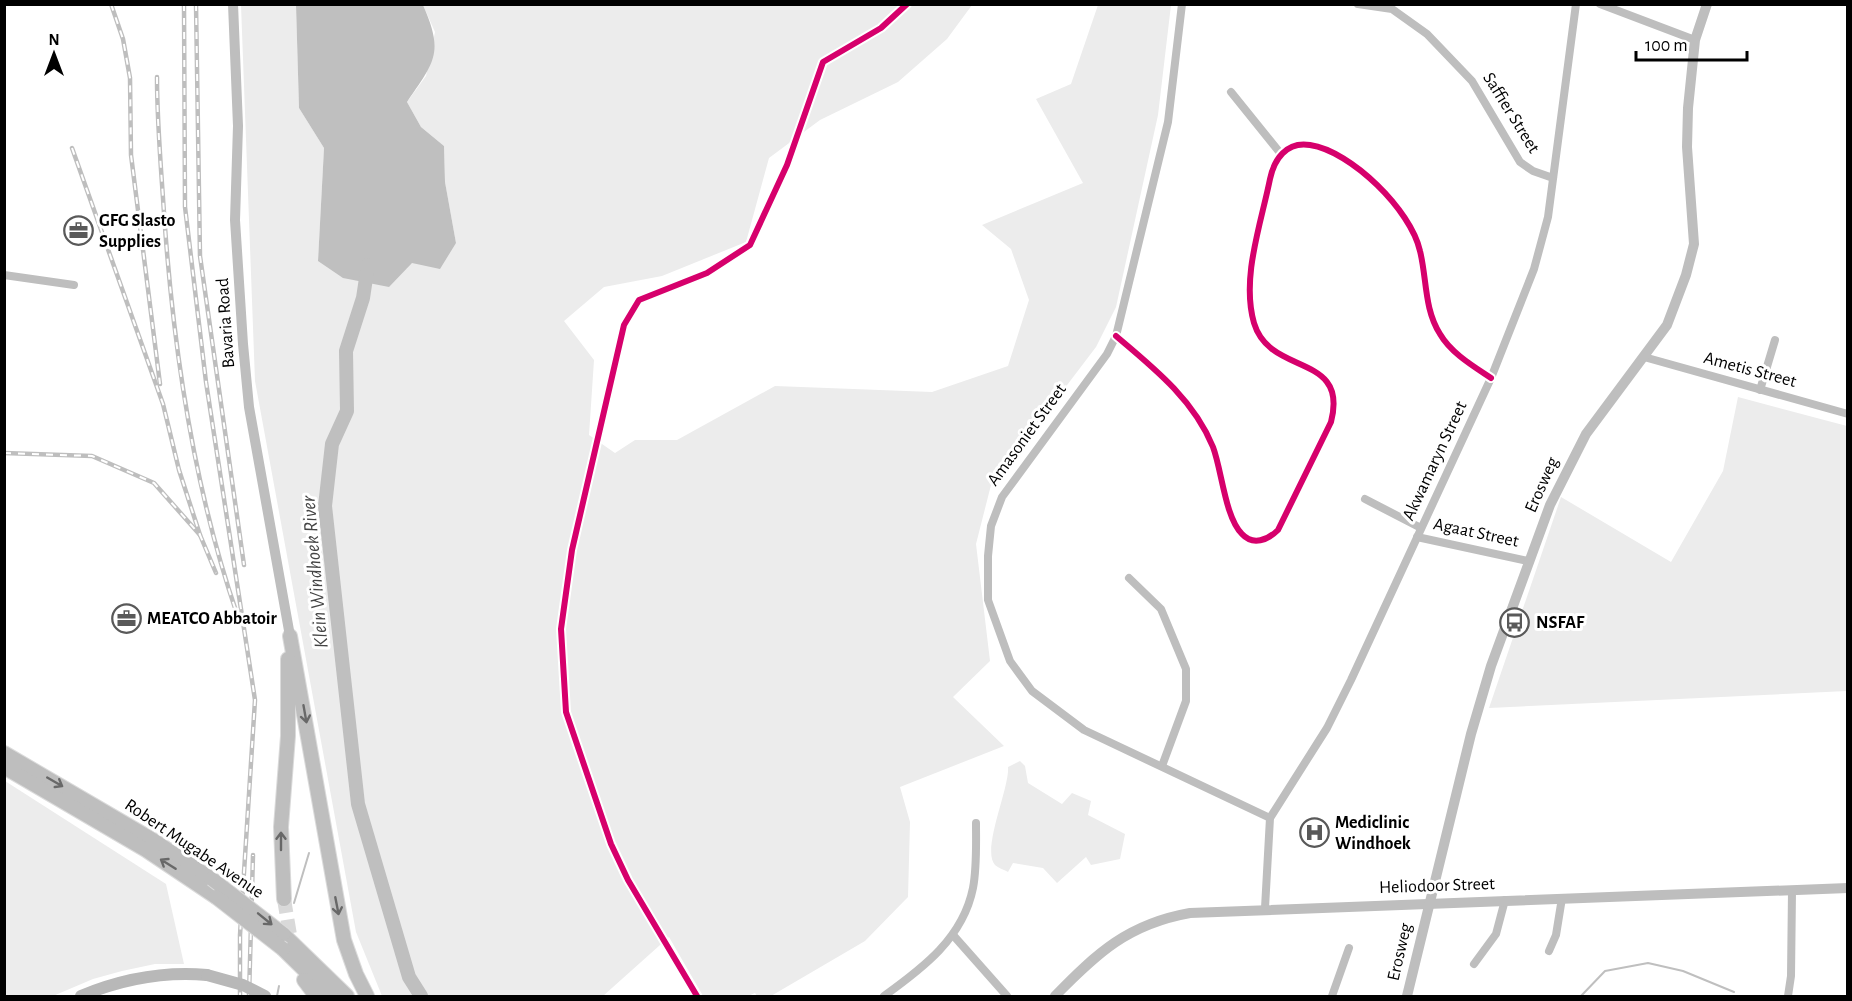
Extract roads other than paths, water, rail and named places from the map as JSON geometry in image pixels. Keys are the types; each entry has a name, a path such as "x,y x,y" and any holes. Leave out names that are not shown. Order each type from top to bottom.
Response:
{"main road":[{"path":"284,900 281,827 288,736 290,636"},
{"path":"290,636 344,940 356,975 367,996"},
{"name":"Robert Mugabe Avenue","path":"4,753 145,835 212,879 283,934 321,986 347,996"},
{"name":"Robert Mugabe Avenue","path":"4,767 146,850 216,897 283,950 331,996"},
{"path":"81,996 153,975 207,975 234,982 265,996"},
{"path":"304,980 321,986"}],"street":[{"name":"Bavaria Road","path":"233,4 238,126 235,220 244,354 249,407 290,636"},
{"path":"697,996 628,880 611,844 566,712 561,670 561,629 572,550 624,325 639,300 707,273 750,245 788,165 824,62 881,27 908,4"},
{"name":"Amasoniet Street","path":"1182,4 1168,122 1116,336 1107,354 1002,496 989,541 988,600 1010,661 1032,691 1084,730 1270,818"},
{"name":"Saffier Street","path":"1358,4 1392,9 1404,14 1427,34 1472,81 1520,162 1533,171 1553,178"},
{"name":"Akwamaryn Street","path":"1264,908 1270,818 1333,716 1491,378 1537,261 1548,217 1576,4"},
{"path":"1600,4 1695,40"},
{"name":"Erosweg","path":"1407,996 1428,902 1471,734 1491,666 1528,561 1550,505 1579,445 1667,325 1680,295 1694,244 1687,129 1695,40 1707,4"},
{"path":"1231,92 1281,154"},
{"path":"1116,336 1167,382 1196,414 1214,449 1237,529 1252,541 1263,541 1273,536 1331,422 1335,398 1328,381 1321,374 1267,346 1255,323 1250,294 1252,268 1273,169 1281,154 1290,148 1308,144 1330,152 1353,165 1389,199 1416,238 1429,309 1440,336 1453,351 1491,378"},
{"path":"4,275 74,285"},
{"path":"1760,390 1775,340"},
{"name":"Ametis Street","path":"1644,357 1848,414"},
{"path":"1365,499 1421,528"},
{"name":"Agaat Street","path":"1417,537 1528,561"},
{"path":"1129,578 1161,609 1186,669 1186,701 1162,766"},
{"path":"884,996 925,966 953,935 965,914 973,887 976,823"},
{"name":"Heliodoor Street","path":"1054,996 1103,949 1147,923 1190,913 1264,908 1848,888"},
{"path":"1788,996 1791,976 1792,891"},
{"path":"1549,951 1556,935 1562,898"},
{"path":"1473,963 1496,934 1505,900"},
{"path":"953,935 1007,996"},
{"path":"1332,996 1349,948"}],"waterway":[{"name":"Klein Windhoek River","path":"368,265 363,298 346,351 347,411 332,444 325,506 358,804 409,977 421,996"},
{"path":"294,903 309,853"},
{"path":"1581,996 1605,971 1648,963 1683,971 1734,992"},
{"path":"277,996 279,986"}],"tunnel":[{"path":"284,899 292,947"}],"railway":[{"path":"111,4 123,39 130,78 131,155 160,384"},
{"path":"184,4 185,207 206,382 255,700 240,935 240,996"},
{"path":"196,4 200,256 244,565"},
{"path":"157,77 159,145 168,263 179,365 208,516 237,614"},
{"path":"72,148 163,404 179,470 200,535"},
{"path":"4,453 92,456 154,483 200,535 216,573"},
{"path":"249,996 253,855"}],"place":[{"name":"GFG Slasto Supplies","path":"78,231"},
{"name":"MEATCO Abbatoir","path":"126,619"},
{"name":"NSFAF","path":"1515,623"},
{"name":"Mediclinic Windhoek","path":"1314,833"}]}
